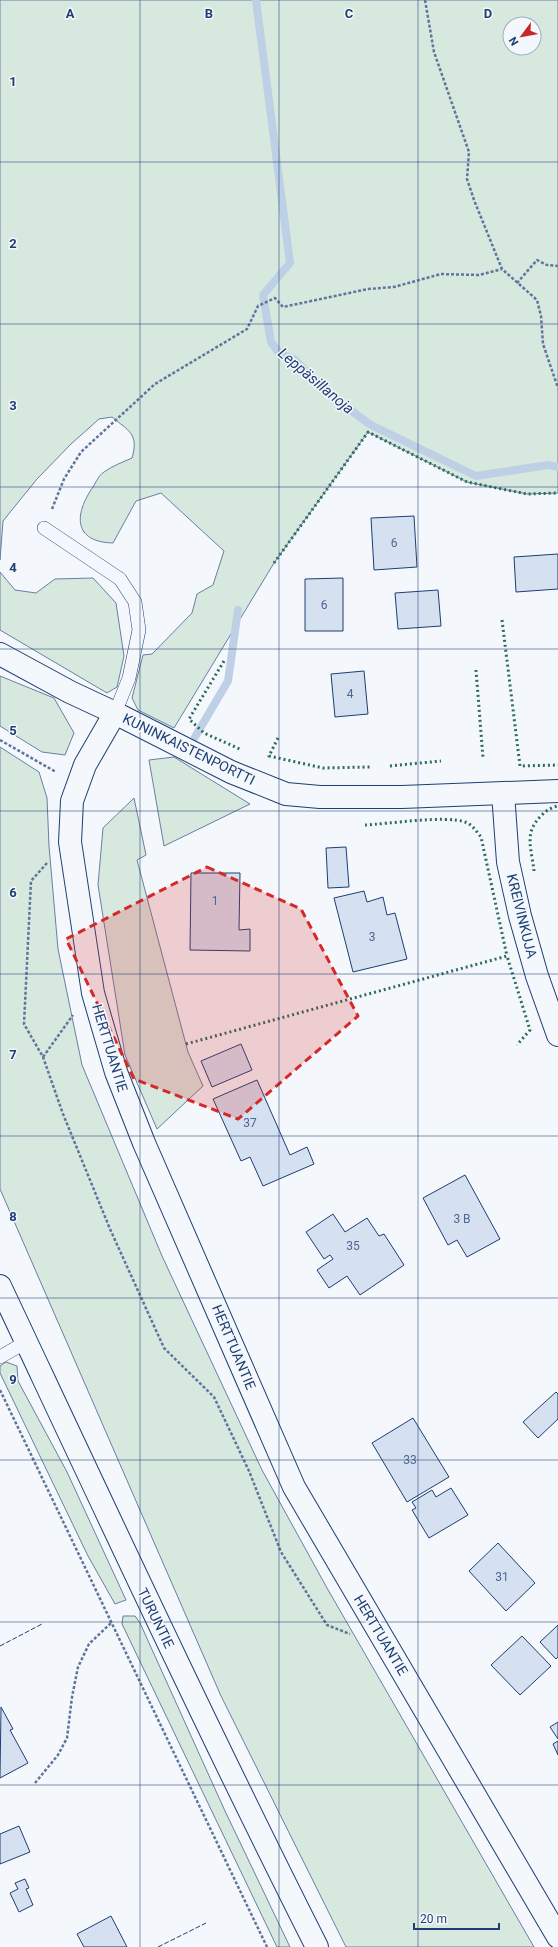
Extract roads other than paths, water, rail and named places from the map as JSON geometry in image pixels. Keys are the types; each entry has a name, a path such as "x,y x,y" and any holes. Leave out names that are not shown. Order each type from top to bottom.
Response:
{"street":[{"name":"KUNINKAISTENPORTTI","path":"0,654 70,692 115,713 231,772 286,794 328,797 503,794 558,791"},
{"name":"HERTTUANTIE","path":"115,713 85,765 72,801 70,842 93,993 116,1072 144,1143 294,1487 558,1937"},
{"name":"KREIVINKUJA","path":"503,794 508,862 520,916 537,976 558,1035"},
{"name":"TURUNTIE","path":"0,1286 153,1611 256,1825 317,1947"}],"lane":[{"path":"44,528 120,579 135,602 139,630 129,678 115,713"},
{"path":"0,1357 26,1342"}],"waterway":[{"name":"Leppäsillanoja","path":"256,0 290,263 263,295 271,342 280,354 294,359 328,393 369,424 476,476 548,465 558,467"},
{"path":"195,737 228,681 238,610"}]}
